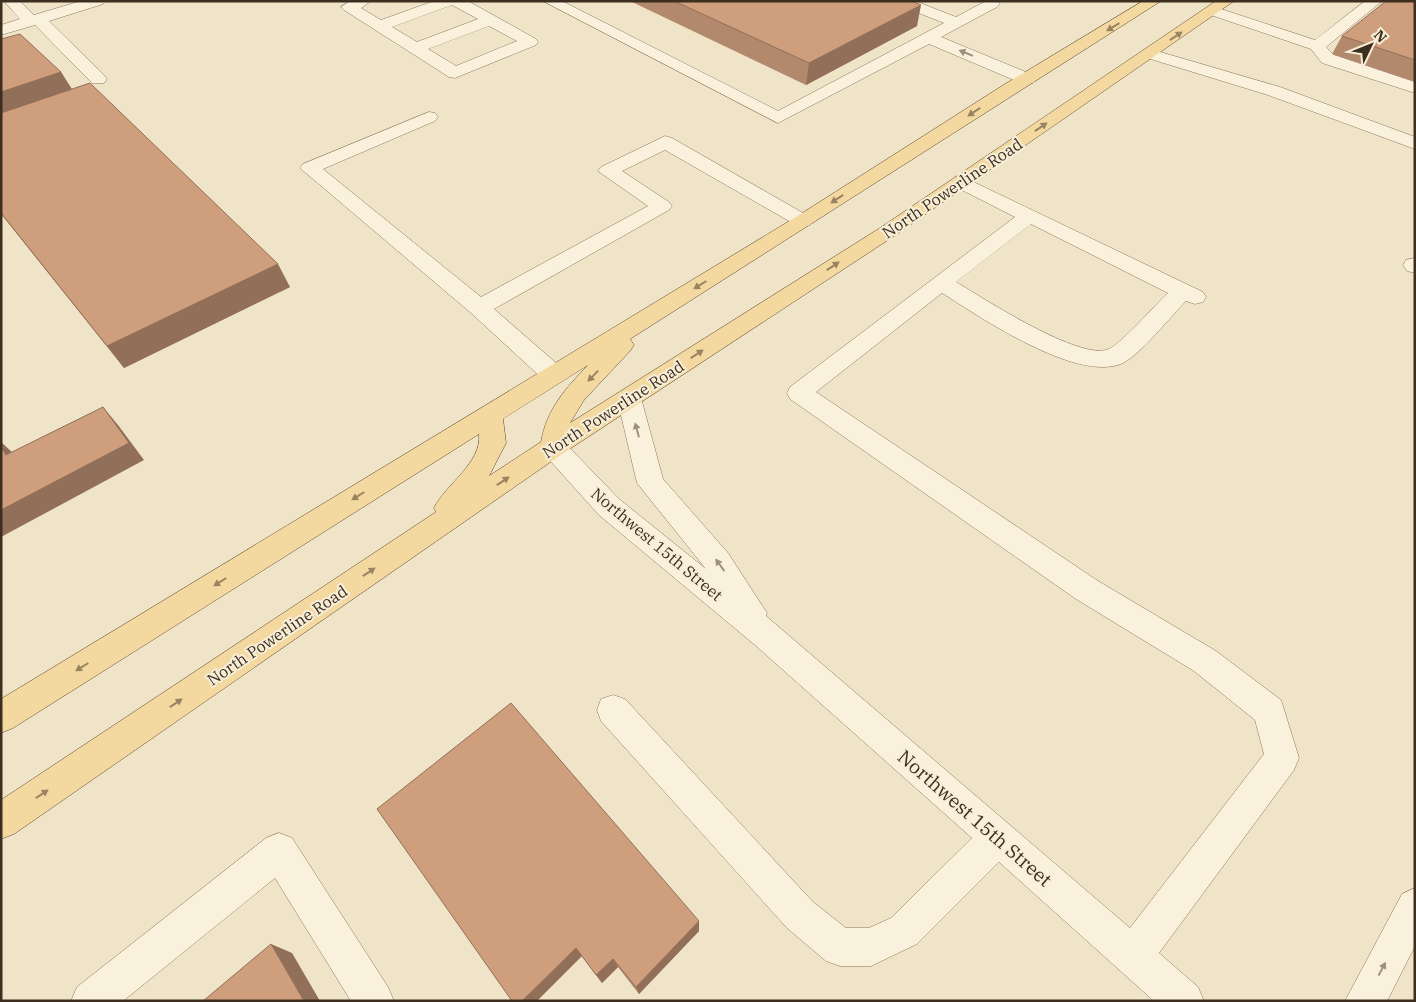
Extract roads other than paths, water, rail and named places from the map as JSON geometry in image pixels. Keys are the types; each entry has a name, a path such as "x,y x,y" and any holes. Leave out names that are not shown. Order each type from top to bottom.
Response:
{"main road":[{"path":"1,717 803,221 1000,87 1027,79 1154,1"},
{"name":"North Powerline Road","path":"1,821 553,447 961,182 1220,6"},
{"path":"553,447 557,423 575,394 651,316"},
{"path":"428,532 478,472 493,443 490,415"}],"street":[{"path":"11,1 52,34 98,79"},
{"path":"1,30 98,1"},
{"path":"364,1 349,7 455,73 530,42 456,1"},
{"path":"380,26 449,1"},
{"path":"550,1 778,118 957,23 992,2"},
{"path":"901,1 957,23"},
{"path":"1317,46 1375,1"},
{"path":"1220,6 1317,46 1328,59 1415,88"},
{"path":"416,48 490,20"},
{"path":"35,39 52,34"},
{"path":"929,38 1027,79"},
{"path":"911,47 947,64"},
{"path":"1150,54 1274,91 1415,143"},
{"path":"429,117 310,168 479,308 554,375"},
{"path":"479,308 662,206 608,172 665,142 803,221"},
{"path":"941,283 1051,346 1097,359 1115,357 1189,294 961,182"},
{"path":"1029,216 799,393 1087,590 1205,660 1269,711 1282,758 1133,956"},
{"name":"Northwest 15th Street","path":"629,398 651,483 718,562 766,635"},
{"name":"Northwest 15th Street","path":"553,447 610,507 766,635 1184,1001"},
{"path":"613,710 800,915 840,947 871,947 904,931 998,838"},
{"path":"91,1001 279,851 374,1001"},
{"path":"1365,1001 1407,922"}]}
